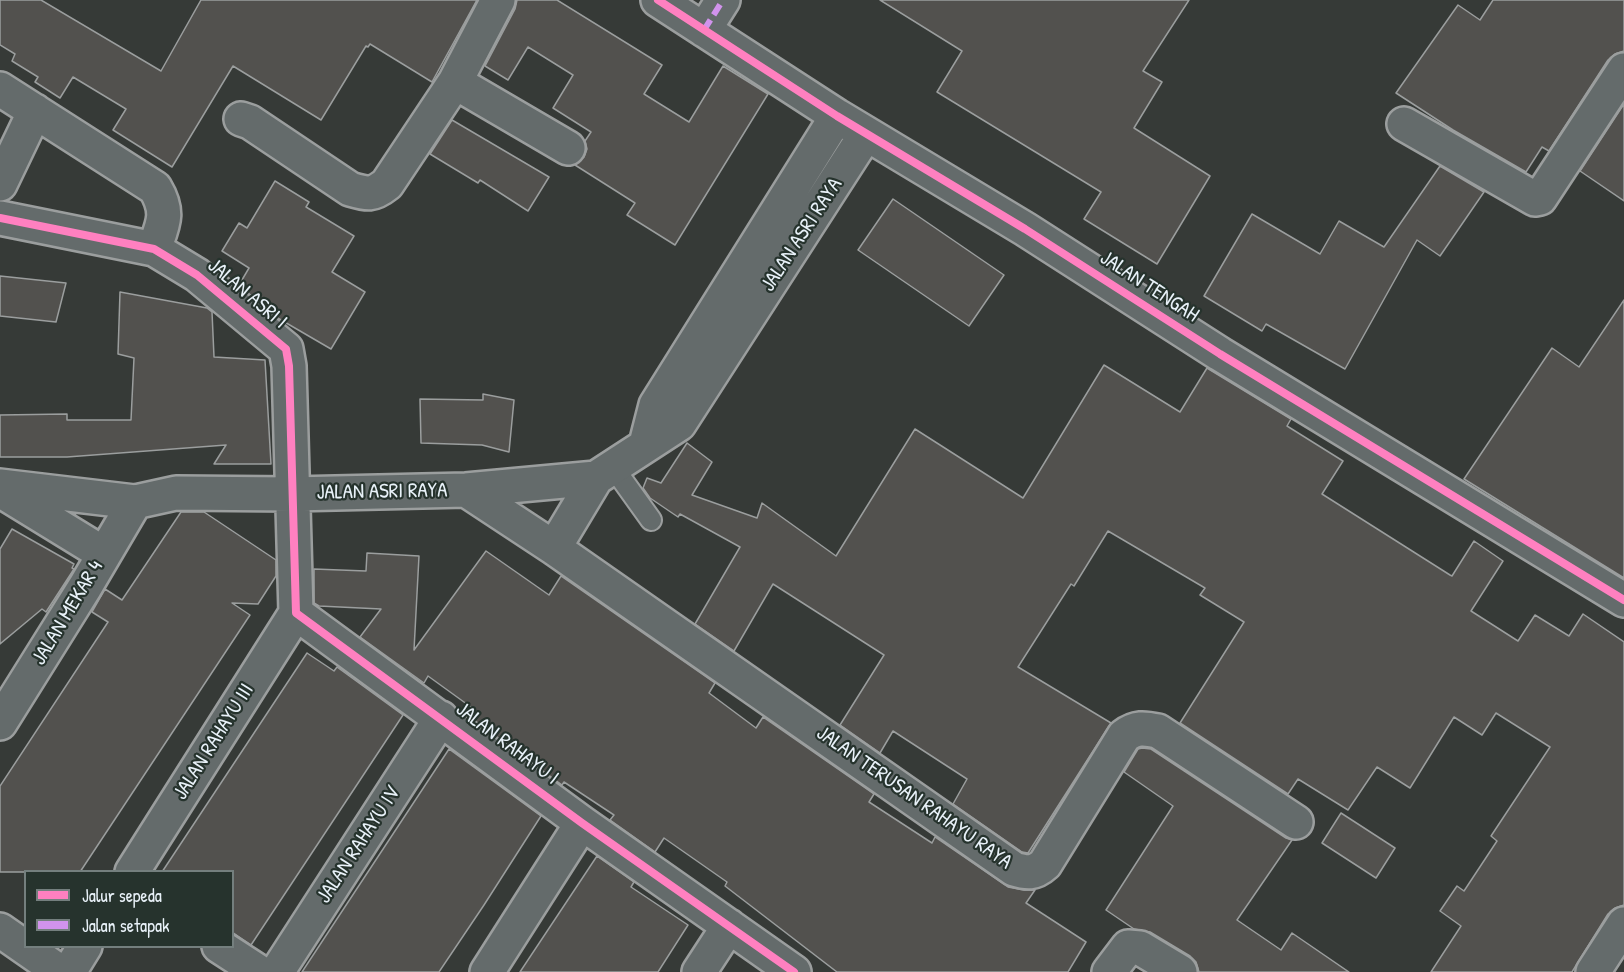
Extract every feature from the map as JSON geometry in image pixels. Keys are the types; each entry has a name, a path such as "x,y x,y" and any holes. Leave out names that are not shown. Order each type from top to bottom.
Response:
{"street":[{"path":"241,119 250,122 350,189 366,194 376,192 387,184 455,82 498,0"},
{"name":"JALAN TENGAH","path":"658,0 837,116 1025,229 1220,354 1624,600"},
{"path":"704,30 723,0"},
{"path":"1404,124 1535,199 1540,198 1624,70"},
{"path":"455,82 568,148"},
{"path":"0,89 155,188 165,212 154,249"},
{"path":"0,184 35,111"},
{"name":"JALAN ASRI RAYA","path":"646,444 656,405 837,116"},
{"name":"JALAN ASRI RAYA","path":"0,488 135,502 176,493 292,494 466,490 604,473 679,424 866,134"},
{"name":"JALAN ASRI I","path":"0,218 154,249 198,274 286,350 290,366 292,494"},
{"path":"554,548 604,473"},
{"path":"0,488 104,554"},
{"name":"JALAN TERUSAN RAHAYU RAYA","path":"466,490 554,548 1014,869 1027,873 1037,872 1045,864 1124,736 1133,729 1143,727 1158,730 1296,822"},
{"path":"292,494 296,613"},
{"name":"JALAN MEKAR 4","path":"0,723 86,587 135,502"},
{"name":"JALAN RAHAYU I","path":"296,613 582,823 794,972"},
{"name":"JALAN RAHAYU III","path":"133,870 296,613"},
{"name":"JALAN RAHAYU IV","path":"277,972 441,718"},
{"path":"487,972 582,823"},
{"path":"1593,972 1624,924"},
{"path":"699,972 729,926"},
{"path":"0,930 24,947"},
{"path":"1115,963 1128,947 1140,948 1180,972"},
{"path":"26,948 60,972"},
{"path":"69,972 84,948"},
{"path":"222,948 259,972"}],"lane":[{"path":"604,473 651,520"}],"building":[{"path":"0,0 41,0 161,71 201,0 477,0 432,82 370,44 366,46 321,120 233,66 172,167 113,130 126,109 73,77 60,98 35,82 38,77 12,61 15,54 0,45"},
{"path":"517,0 557,0 662,65 644,94 689,122 723,66 768,94 675,245 627,215 635,203 575,165 584,157 587,149 585,141 591,132 553,108 573,75 528,47 508,80 485,66 515,9"},
{"path":"880,0 1189,0 1143,71 1162,82 1134,128 1210,176 1157,264 1084,219 1101,192 937,92 962,51"},
{"path":"1493,0 1624,0 1624,51 1608,60 1549,151 1542,147 1526,172 1453,130 1396,93 1458,5 1480,20"},
{"path":"1624,104 1624,201 1580,171"},
{"path":"452,120 549,177 528,211 480,180 478,183 430,154"},
{"path":"1440,166 1484,192 1440,256 1417,240 1345,369 1266,324 1262,331 1204,296 1252,214 1320,254 1339,221 1384,247"},
{"path":"275,181 309,202 306,207 354,236 332,272 365,292 331,349 276,317 239,285 249,268 222,251 239,223 247,228"},
{"path":"893,199 1004,275 969,326 858,250"},
{"path":"0,276 66,283 56,322 0,316"},
{"path":"120,292 207,308 212,312 214,357 265,360 271,464 214,464 226,445 67,457 0,457 0,415 67,414 67,420 131,420 134,358 118,354"},
{"path":"1624,300 1624,578 1464,479 1552,348 1579,367"},
{"path":"1104,365 1180,412 1207,368 1291,419 1287,426 1343,461 1322,494 1452,576 1474,541 1503,561 1471,611 1518,641 1535,615 1569,636 1583,614 1624,642 1624,905 1608,914 1572,972 1431,972 1461,926 1440,911 1457,886 1464,891 1497,841 1491,836 1550,747 1496,713 1482,735 1454,717 1410,788 1377,767 1348,810 1298,779 1288,794 1180,723 1244,622 1200,595 1205,588 1108,531 1074,586 1071,584 1018,667 1111,723 1028,853 1022,852 953,804 967,779 893,731 880,753 840,725 884,655 773,584 734,651 695,624 740,547 680,514 678,517 650,498 643,488 647,478 661,483 687,443 712,462 692,495 757,518 762,503 836,556 915,429 1023,498"},
{"path":"483,394 514,400 509,452 482,445 421,443 420,399 483,400"},
{"path":"181,512 204,512 276,560 276,576 258,604 232,603 250,615 81,870 0,872 0,786 108,622 92,612 105,589 122,600"},
{"path":"12,529 74,564 72,568 74,569 46,612 42,609 0,644 0,549"},
{"path":"486,551 549,595 561,576 715,683 709,693 756,728 763,717 874,794 869,802 932,843 935,837 1008,887 1035,890 1026,903 1086,942 1068,972 837,972 725,886 727,882 664,838 655,852 610,820 614,815 564,782 562,785 470,717 475,710 428,676 424,683 360,637 381,609 319,606 314,603 314,569 366,571 367,553 419,556 414,650"},
{"path":"307,653 334,671 337,667 403,715 251,945 234,933 234,870 163,870"},
{"path":"449,749 541,816 484,905 439,972 302,972"},
{"path":"1138,749 1151,749 1292,840 1237,920 1281,950 1292,933 1349,972 1199,972 1196,962 1190,956 1150,932 1134,929 1106,910 1173,806 1124,772"},
{"path":"1341,813 1395,848 1376,878 1322,843"},
{"path":"597,856 634,882 631,887 688,925 658,972 520,972"}],"marked path":[{"path":"704,30 723,0"}],"cycle path":[{"path":"658,0 837,116 1025,229 1220,354 1624,600"},
{"path":"0,218 154,249 197,275 286,349 289,366 296,613 582,823 794,972"}]}
